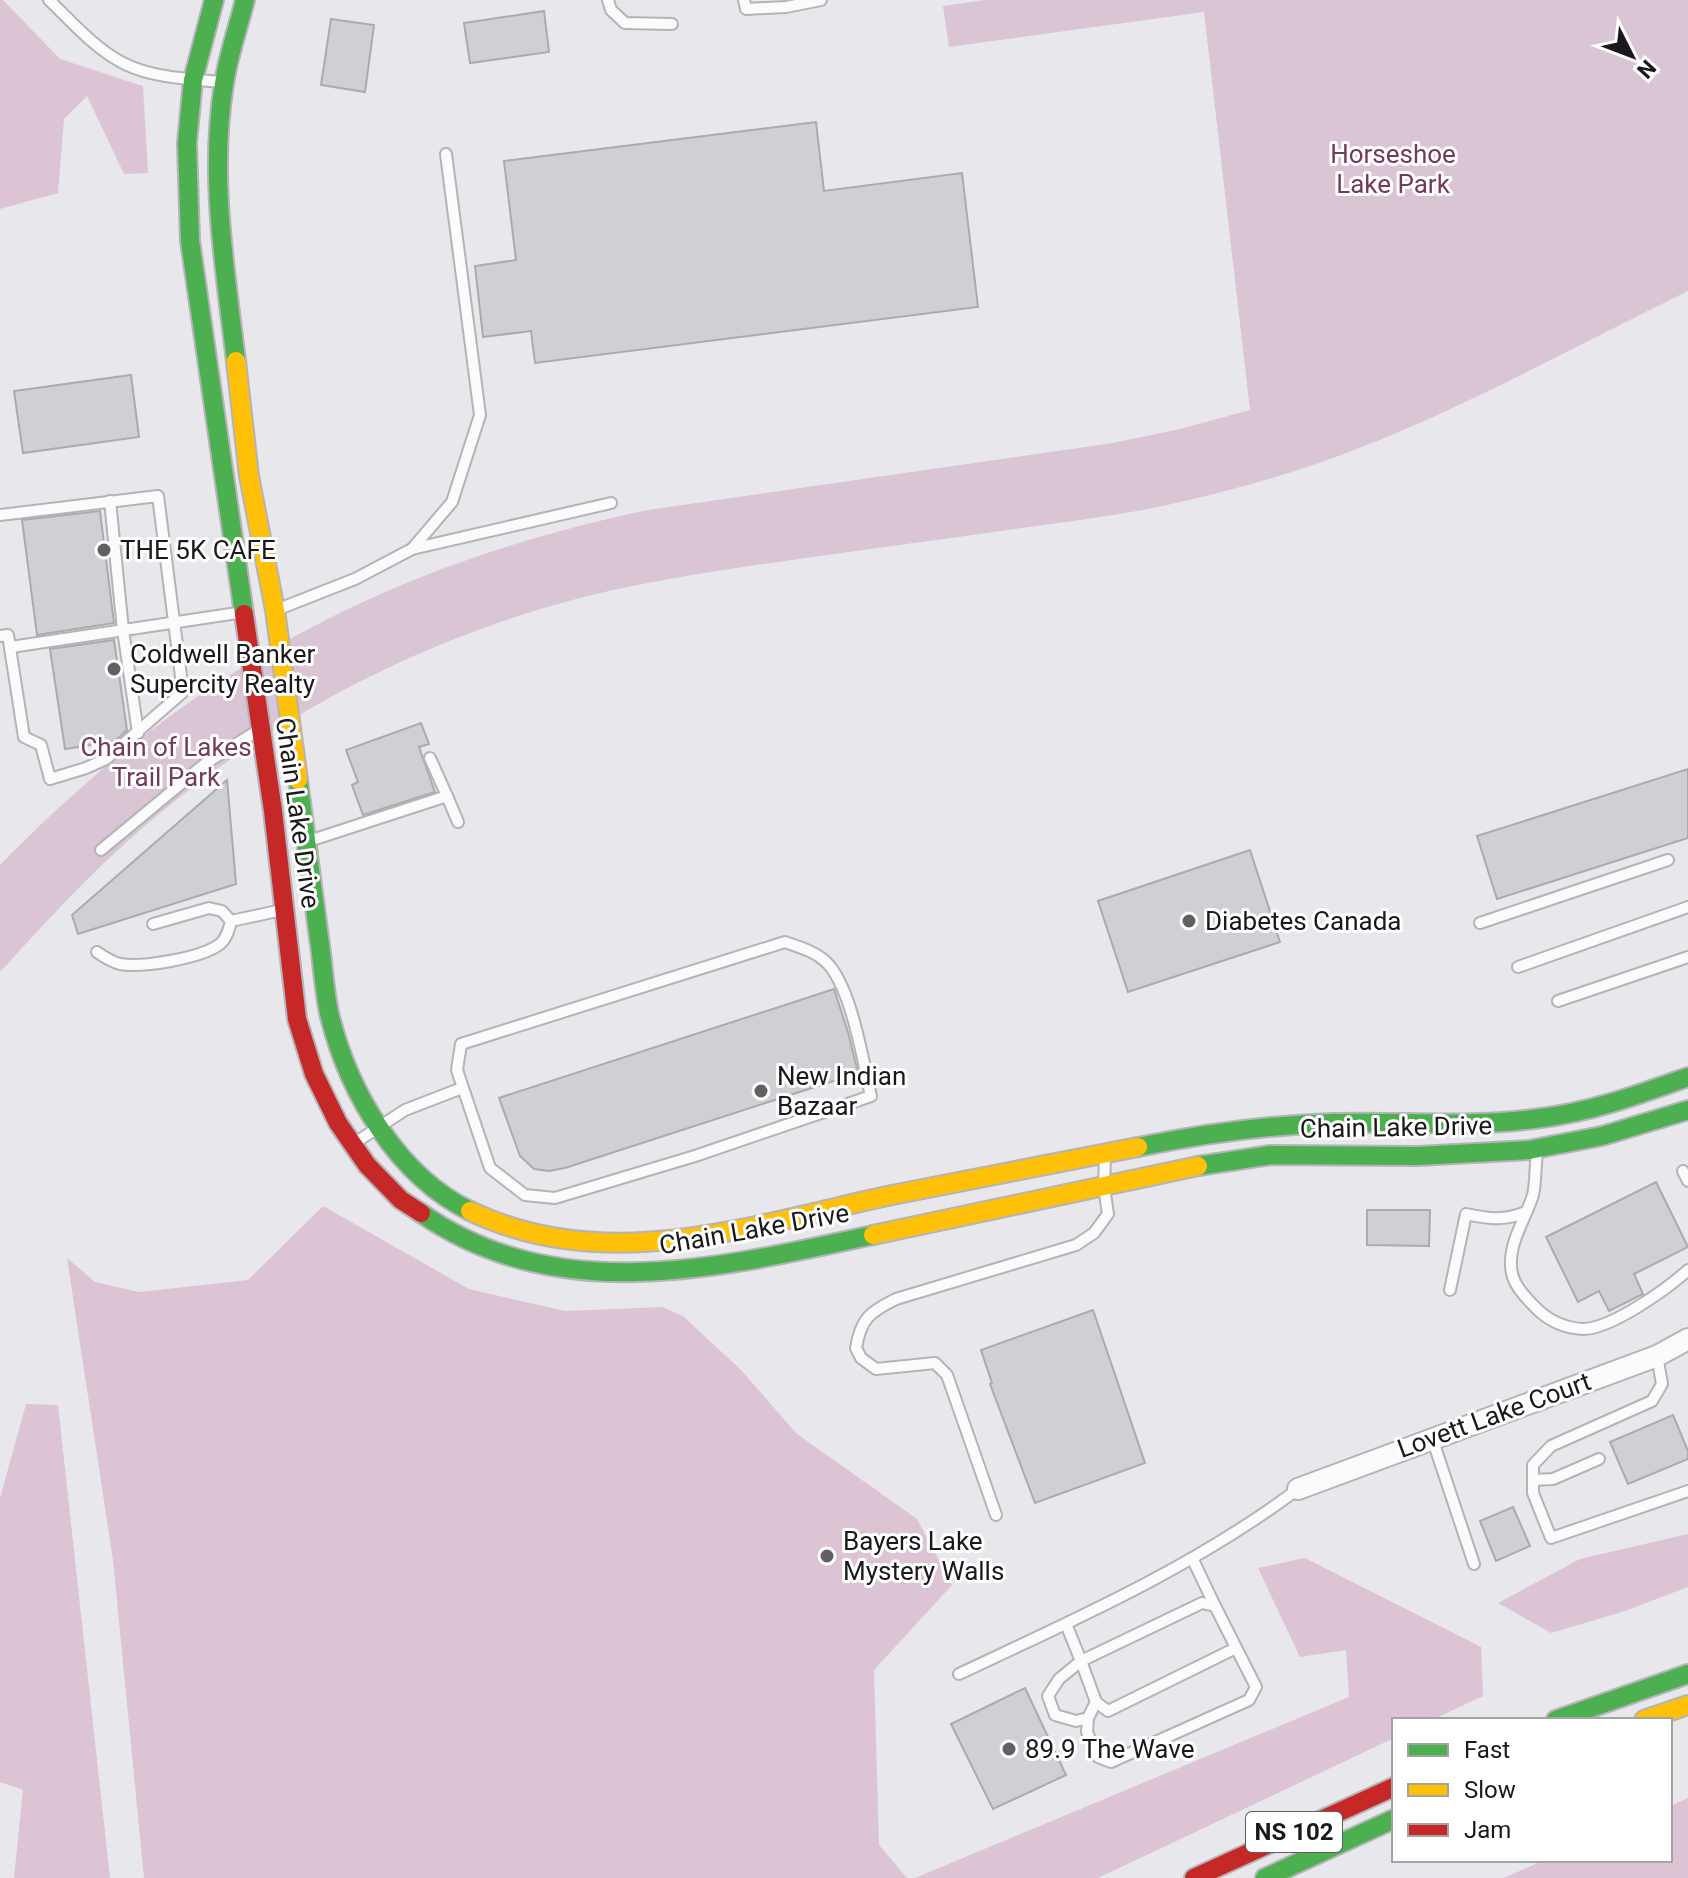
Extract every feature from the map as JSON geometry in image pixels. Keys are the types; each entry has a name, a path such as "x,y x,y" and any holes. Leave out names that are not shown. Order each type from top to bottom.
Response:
{"main road":[{"name":"Chain Lake Drive","path":"214,0 193,80 187,143 190,241 273,811 297,1019 319,1086 352,1145 396,1196 424,1219 474,1245 551,1268 643,1274 738,1263 1198,1166 1271,1155 1417,1156 1537,1149 1602,1136 1688,1110"},
{"name":"Chain Lake Drive","path":"245,0 224,83 218,148 220,226 249,476 275,610 330,1016 341,1057 377,1127 405,1162 432,1187 466,1208 538,1236 616,1243 656,1242 1205,1134 1291,1125 1534,1119 1615,1102 1688,1077"},
{"path":"1562,1718 1688,1674"},
{"path":"1650,1718 1688,1705"},
{"name":"NS 102","path":"1194,1878 1392,1788"},
{"name":"NS 102","path":"1265,1878 1392,1820"},
{"path":"1280,1878 1302,1862"}],"street":[{"name":"Lovett Lake Court","path":"1298,1489 1657,1356 1688,1339"}],"lane":[{"path":"49,0 91,40 125,64 159,74 224,83"},
{"path":"608,0 611,10 625,23 672,24"},
{"path":"744,0 746,9 786,7 821,0"},
{"path":"412,549 452,502 480,415 446,154"},
{"path":"0,515 158,496 183,692 106,759 50,779 41,745 24,737 11,647 8,635 0,636"},
{"path":"110,501 123,630 138,733"},
{"path":"11,647 174,621 275,610 355,579 412,549 611,503"},
{"path":"101,850 206,763 260,729 289,719"},
{"path":"430,758 458,822"},
{"path":"307,842 447,796"},
{"path":"273,811 301,803"},
{"path":"1480,923 1668,860"},
{"path":"1518,967 1688,907"},
{"path":"153,924 209,908 222,911 231,921"},
{"path":"231,921 284,910"},
{"path":"97,952 115,963 138,966 197,953 219,944 227,935 231,921"},
{"path":"785,942 814,953 827,962 847,998 871,1096 695,1156 555,1198 525,1195 490,1168 462,1088 457,1070 461,1044 785,942"},
{"path":"1558,1001 1688,957"},
{"path":"352,1145 405,1110 462,1088"},
{"path":"1534,1119 1537,1149 1533,1194 1512,1248 1513,1277 1527,1299 1544,1317 1585,1329 1659,1295 1688,1270"},
{"path":"996,1515 947,1375 941,1367 935,1363 876,1369 861,1358 856,1348 858,1333 863,1320 896,1299 1076,1245 1094,1233 1108,1214 1104,1187 1105,1154"},
{"path":"1450,1290 1466,1214 1492,1220 1508,1219 1526,1212"},
{"path":"1657,1356 1662,1384 1652,1401 1551,1446 1533,1465 1533,1493 1551,1538 1688,1491"},
{"path":"1432,1438 1474,1564"},
{"path":"1533,1480 1553,1479 1599,1459"},
{"path":"959,1674 1193,1560 1298,1489"},
{"path":"1096,1702 1088,1718 1087,1732 1098,1757 1111,1762 1249,1700 1256,1687 1193,1560"},
{"path":"1088,1718 1076,1721 1055,1715 1048,1696 1059,1679 1081,1661 1202,1603 1215,1606"},
{"path":"1066,1624 1096,1702 1108,1711 1236,1648"}],"green space":[{"path":"985,0 1688,0 1688,291 1401,431 1254,483 1124,513 653,582 511,618 442,644 374,674 309,709 187,791 97,870 0,972 0,865 72,796 144,736 219,682 296,636 377,596 462,562 552,533 648,510 1113,443 1250,410 1204,12 949,47 943,6"}],"shaded area":[{"path":"0,0 60,59 143,86 148,173 124,174 87,96 64,119 58,193 0,209"},
{"path":"323,1206 469,1289 565,1311 662,1307 683,1316 741,1370 797,1434 917,1519 952,1585 874,1670 879,1845 907,1878 144,1878 113,1560 67,1258 95,1282 139,1292 248,1280"},
{"path":"26,1404 58,1405 110,1878 14,1878 23,1790 0,1782 0,1498"},
{"path":"1688,1534 1688,1587 1622,1612 1551,1633 1498,1603 1580,1559"},
{"path":"1305,1558 1481,1647 1483,1696 1436,1718 1392,1718 1392,1739 1098,1878 915,1878 1349,1697 1346,1650 1300,1657 1258,1568"},
{"path":"1688,1798 1688,1878 1503,1878 1540,1862 1672,1862 1672,1805"}],"building":[{"path":"544,11 549,52 470,63 464,23"},
{"path":"331,19 374,25 365,92 321,85"},
{"path":"816,122 824,191 962,173 978,307 535,363 531,331 483,337 475,266 516,260 504,161"},
{"path":"131,375 139,437 23,453 14,391"},
{"path":"100,511 114,623 37,635 22,520"},
{"path":"114,640 127,730 115,741 65,749 50,649"},
{"path":"421,723 429,744 419,747 435,792 363,815 352,785 358,782 346,750"},
{"path":"1688,769 1688,838 1497,899 1477,836"},
{"path":"227,780 236,884 78,934 72,915"},
{"name":"Diabetes Canada","path":"1250,850 1280,942 1128,992 1098,901"},
{"path":"834,989 858,1073 565,1168 549,1171 534,1169 520,1156 499,1098"},
{"path":"1656,1182 1688,1247 1634,1274 1643,1294 1609,1311 1599,1291 1578,1302 1546,1237"},
{"path":"1367,1210 1430,1210 1429,1246 1367,1245"},
{"path":"1093,1310 1145,1463 1035,1503 990,1384 981,1350"},
{"path":"1673,1415 1688,1451 1688,1459 1628,1484 1610,1442"},
{"path":"1513,1507 1530,1546 1496,1561 1480,1521"},
{"name":"89.9 The Wave","path":"1025,1688 1066,1775 993,1809 951,1724"}],"traffic: fast":[{"path":"214,0 193,80 187,143 190,241 244,614"},
{"path":"236,361 223,257 218,153 226,74 245,0"},
{"path":"298,780 328,1007 350,1074 364,1103 399,1154 420,1177 470,1211"},
{"path":"1138,1147 1210,1134 1284,1126 1489,1123 1541,1118 1597,1107 1688,1077"},
{"path":"1198,1166 1271,1155 1417,1156 1529,1150 1602,1136 1688,1110"},
{"path":"421,1213 474,1243 528,1261 585,1271 642,1272 700,1267 758,1259 873,1235"},
{"path":"1562,1718 1688,1674"},
{"path":"1265,1878 1392,1820"}],"traffic: slow":[{"path":"236,361 249,476 275,610 298,780"},
{"path":"470,1211 521,1230 573,1240 625,1243 678,1239 1138,1147"},
{"path":"873,1235 1198,1166"},
{"path":"1650,1718 1688,1705"}],"traffic: jam":[{"path":"244,614 273,811 297,1019 314,1074 338,1123 367,1165 401,1200 421,1213"},
{"path":"1194,1878 1392,1788"}],"place":[{"name":"THE 5K CAFE","path":"104,550"},
{"name":"Coldwell Banker Supercity Realty","path":"114,669"},
{"name":"Diabetes Canada","path":"1189,921"},
{"name":"New Indian Bazaar","path":"761,1091"},
{"name":"Bayers Lake Mystery Walls","path":"827,1556"},
{"name":"89.9 The Wave","path":"1009,1749"}],"park label":[{"name":"Horseshoe Lake Park","path":"1393,169"},
{"name":"Chain of Lakes Trail Park","path":"166,762"}]}
